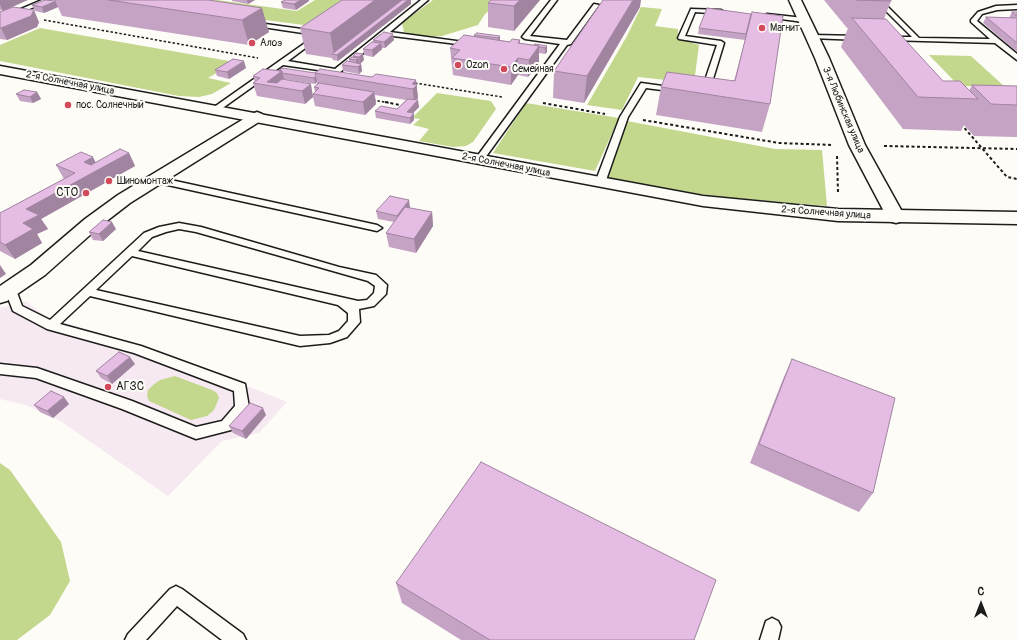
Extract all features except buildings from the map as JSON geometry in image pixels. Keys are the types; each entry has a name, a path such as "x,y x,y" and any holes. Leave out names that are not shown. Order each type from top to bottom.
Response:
{"main road":[{"name":"3-я Любинская улица","path":"795,0 857,145 896,218"},
{"name":"2-я Солнечная улица","path":"0,70 703,201 838,215 896,218 1017,218"},
{"path":"6,293 38,270 97,219 124,199 257,118"}],"lane":[{"path":"0,20 47,0"},
{"path":"281,62 336,71 425,0"},
{"path":"554,0 525,37 569,43 596,5"},
{"path":"878,0 917,39"},
{"path":"1017,7 996,8 980,13 973,21 1017,58"},
{"path":"697,93 705,94 720,43 681,38 693,10 733,13"},
{"path":"756,16 804,20"},
{"path":"214,110 324,32 244,23"},
{"path":"385,32 479,47"},
{"path":"812,37 866,38"},
{"path":"900,50 885,39 997,41"},
{"path":"480,160 564,42"},
{"path":"600,183 624,117 644,85 682,91"},
{"path":"157,180 377,228"},
{"path":"51,326 129,252 148,235 163,229 179,226 197,229 338,270 372,278 381,284 380,294 370,303 358,305 129,252"},
{"path":"87,292 300,341 330,339 343,334 354,322 354,311 342,302"},
{"path":"0,369 38,373 127,405 196,433 226,426 242,407 240,388 137,349 51,326 17,308 6,293"},
{"path":"134,640 176,595 237,640"}],"path":[{"path":"13,15 281,62"},
{"path":"413,83 779,143 1017,150"},
{"path":"370,100 400,105"},
{"path":"956,119 1007,177 1017,180"},
{"path":"837,145 838,198"}],"shaded area":[{"path":"26,301 46,317 169,354 287,402 259,433 222,441 168,496 62,422 26,405 0,399 0,308"}],"green space":[{"path":"110,0 217,0 297,11 315,0 355,0 319,16 304,25"},
{"path":"433,0 501,0 485,14 478,25 442,36 426,37 404,32 402,23"},
{"path":"641,7 662,9 655,26 678,29 678,38 699,45 694,83 638,77 622,110 587,105 627,36"},
{"path":"40,28 235,62 208,78 231,83 212,94 199,97 179,96 0,61 0,45"},
{"path":"929,55 971,56 1005,87 959,86"},
{"path":"437,93 491,101 496,109 473,142 466,146 453,147 419,141 429,129 413,125 420,119 412,118"},
{"path":"526,103 619,118 595,171 493,153"},
{"path":"627,121 775,149 822,150 827,206 711,196 607,178"},
{"path":"175,376 217,393 219,398 214,410 207,416 191,420 149,401 147,396 148,390 153,385 160,380"},
{"path":"0,463 10,470 61,542 70,581 50,615 17,640 0,640"}],"place":[{"name":"Магнит","path":"762,28"},
{"name":"Алоэ","path":"252,43"},
{"name":"Ozon","path":"458,65"},
{"name":"Семейная","path":"504,69"},
{"name":"пос. Солнечный","path":"68,105"},
{"name":"Шиномонтаж","path":"109,181"},
{"name":"СТО","path":"86,193"},
{"name":"АГЗС","path":"108,387"}]}
